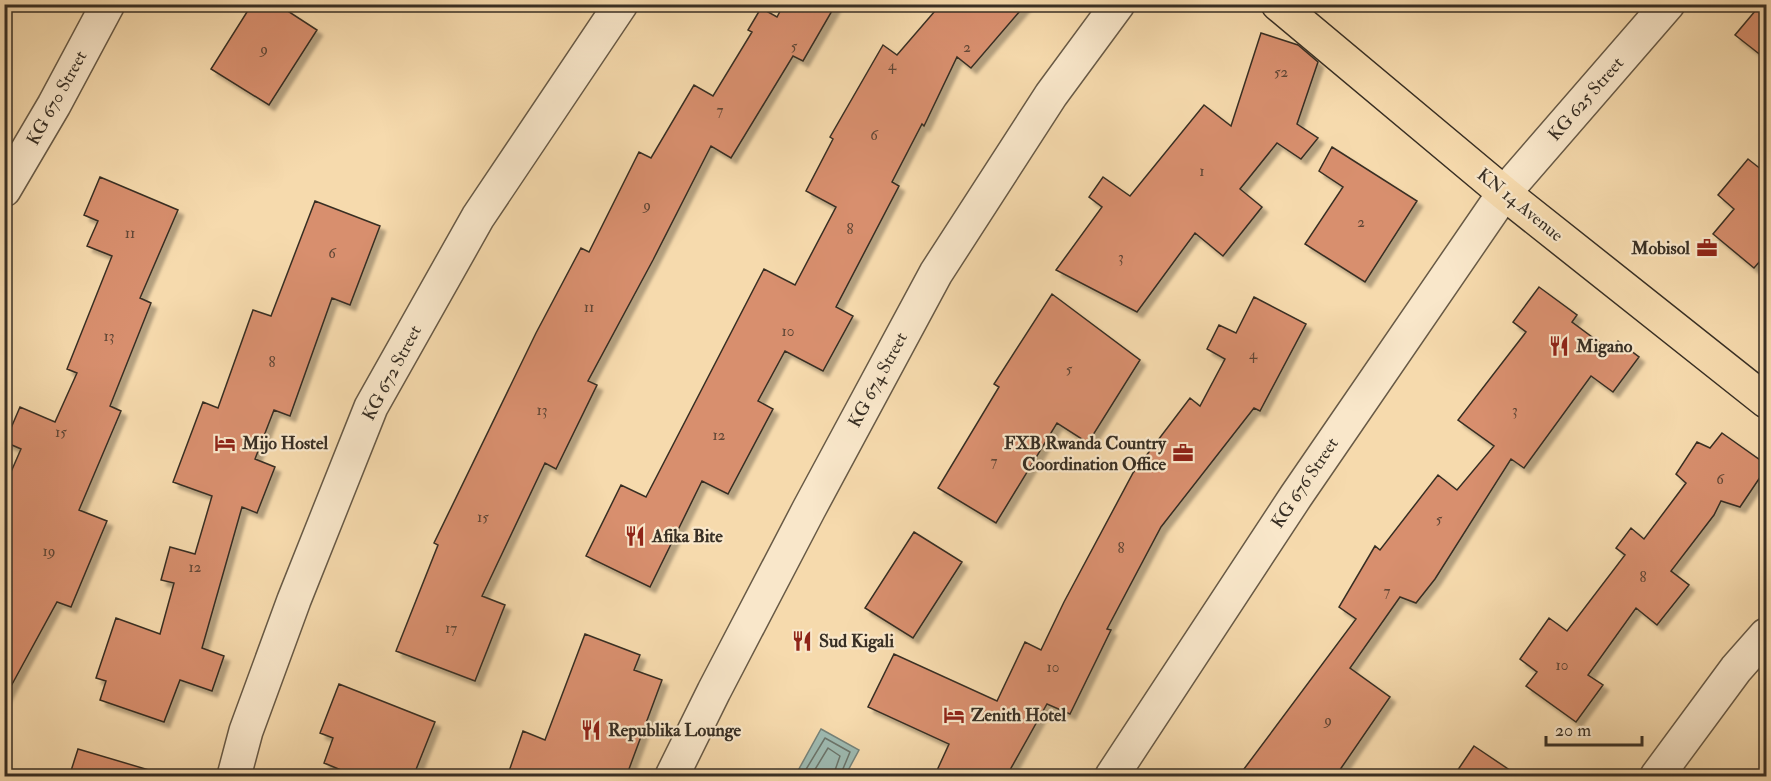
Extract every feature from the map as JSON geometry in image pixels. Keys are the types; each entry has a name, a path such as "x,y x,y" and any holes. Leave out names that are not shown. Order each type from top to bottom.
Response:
{"main road":[{"name":"KN 14 Avenue","path":"1278,4 1504,193 1767,401"}],"street":[{"name":"KG 670 Street","path":"4,190 54,105 108,4"},
{"name":"KG 672 Street","path":"234,777 246,730 294,600 371,407 478,217 621,4"},
{"name":"KG 674 Street","path":"672,777 798,530 936,273 1051,95 1118,4"},
{"name":"KG 625 Street","path":"1504,193 1668,4"},
{"name":"KG 676 Street","path":"1112,777 1296,496 1504,193"},
{"path":"1657,777 1736,669 1767,635"}],"water":[{"path":"821,729 859,750 845,776 795,776"}],"building":[{"path":"252,4 277,4 317,30 269,105 211,69"},
{"path":"784,4 836,4 803,61 793,56 731,158 711,146 588,381 597,385 556,469 545,463 482,596 505,605 475,681 396,651 438,545 434,543 536,333 581,248 589,252 639,152 651,158 694,85 713,96 752,32 748,30 761,8 777,17"},
{"path":"941,4 1026,4 971,68 957,57 924,126 922,124 892,182 899,186 836,307 853,316 823,371 785,351 758,401 773,409 728,494 702,481 650,587 586,556 621,485 646,497 764,269 795,285 836,207 806,191 833,139 830,137 883,45 897,55"},
{"path":"1761,4 1767,4 1767,60 1735,35"},
{"path":"1261,33 1298,45 1318,62 1297,124 1318,138 1301,159 1277,143 1240,189 1262,207 1223,256 1195,233 1137,312 1056,270 1102,207 1089,197 1103,177 1130,196 1204,105 1231,126"},
{"path":"1332,147 1417,201 1365,282 1305,244 1343,187 1319,171"},
{"path":"1748,159 1767,174 1767,253 1754,268 1713,234 1734,209 1718,195"},
{"path":"100,177 178,210 140,298 151,303 110,406 121,411 79,510 107,521 71,607 57,602 4,699 4,488 21,449 5,442 20,407 55,422 77,373 67,369 112,256 87,246 98,221 84,215"},
{"path":"315,201 380,226 350,305 332,298 290,416 274,410 255,459 275,467 257,513 242,507 202,648 224,656 212,691 180,680 164,722 100,700 106,681 96,678 116,618 160,634 174,583 161,580 170,547 195,554 212,496 173,482 203,402 218,408 253,310 271,316"},
{"path":"1539,287 1577,315 1572,322 1611,351 1618,341 1639,357 1613,392 1591,376 1524,468 1511,459 1435,579 1416,603 1400,597 1350,668 1390,697 1335,777 1238,777 1356,619 1339,607 1375,546 1380,550 1438,475 1457,490 1494,446 1458,420 1526,332 1513,322"},
{"path":"1052,294 1140,360 1088,443 1057,423 996,523 938,488 999,387 994,384"},
{"path":"1254,297 1306,324 1260,411 1254,408 1161,527 1107,629 1111,630 1070,714 1047,704 1006,777 934,777 949,744 868,707 894,654 997,701 1025,642 1041,650 1133,473 1190,398 1200,406 1225,359 1207,349 1219,325 1236,333"},
{"path":"1722,433 1767,467 1740,507 1721,501 1714,515 1671,571 1689,585 1657,625 1636,608 1588,675 1603,685 1576,722 1526,686 1537,672 1520,659 1549,618 1567,631 1625,555 1616,548 1631,528 1644,539 1686,483 1676,474 1697,442 1710,448"},
{"path":"914,532 962,562 913,638 865,608"},
{"path":"585,634 640,655 634,670 662,680 626,777 507,777 523,731 545,740"},
{"path":"339,684 435,722 413,777 358,777 324,763 333,738 320,733"},
{"path":"1474,746 1520,777 1453,777"},
{"path":"78,749 149,770 148,777 69,777"}],"place":[{"name":"Mobisol","path":"1707,248"},
{"name":"Migano","path":"1559,346"},
{"name":"Mijo Hostel","path":"225,443"},
{"name":"FXB Rwanda Country Coordination Office","path":"1183,453"},
{"name":"Afika Bite","path":"635,536"},
{"name":"Sud Kigali","path":"802,641"},
{"name":"Zenith Hotel","path":"954,715"},
{"name":"Republika Lounge","path":"591,730"}]}
